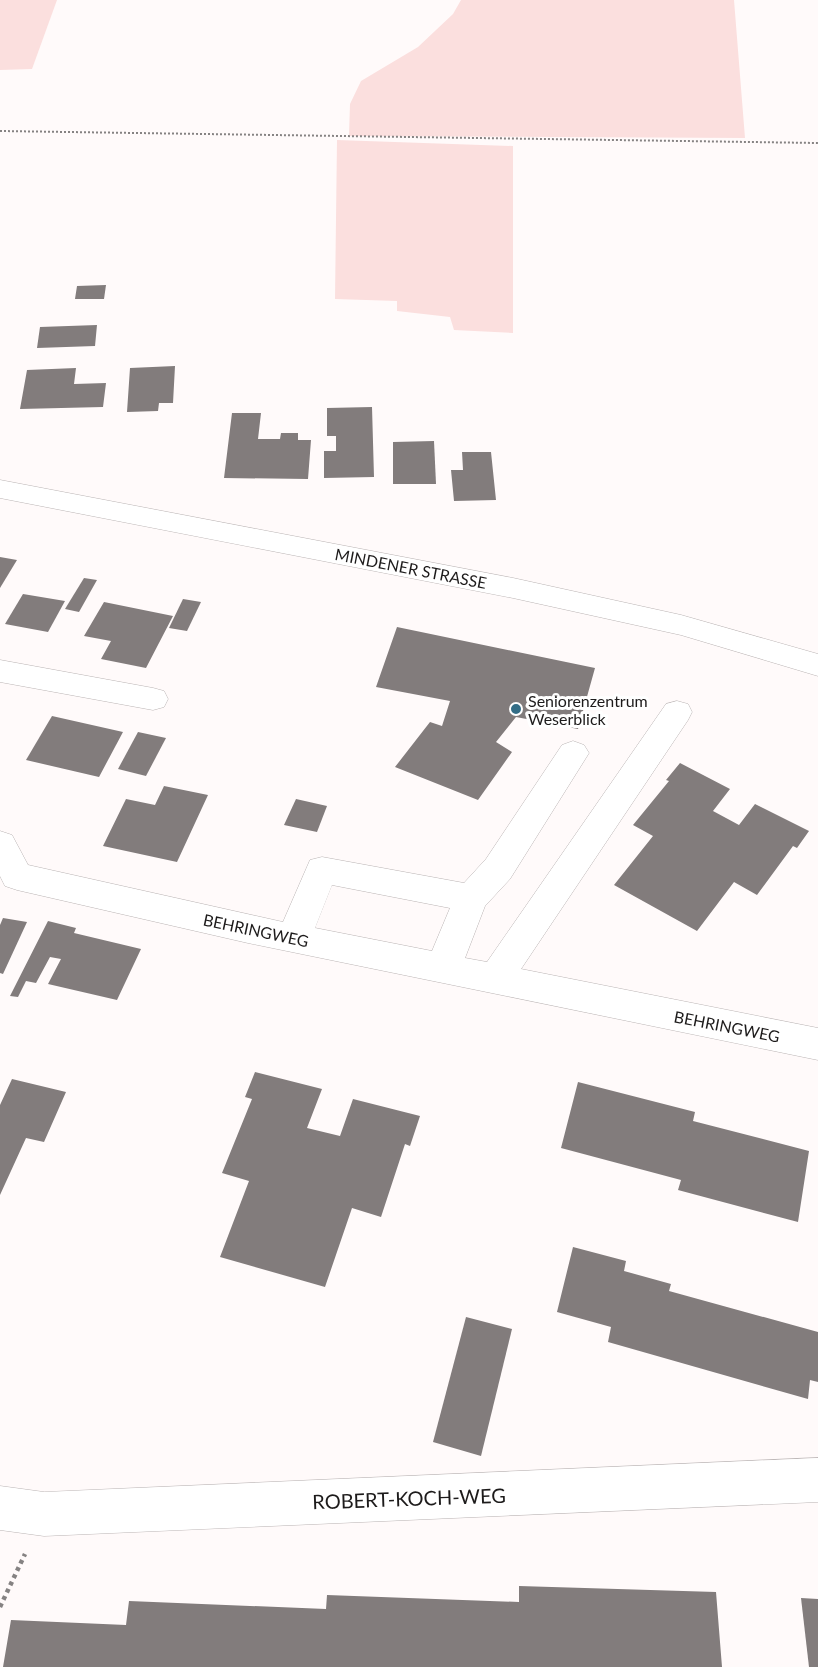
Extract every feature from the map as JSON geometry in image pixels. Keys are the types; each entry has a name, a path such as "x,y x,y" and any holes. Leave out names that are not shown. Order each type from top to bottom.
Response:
{"street":[{"name":"MINDENER STRASSE","path":"0,489 513,588 681,625 818,665"},
{"path":"3,677 153,699"},
{"path":"495,979 676,712"},
{"path":"443,969 471,898 498,869 573,753"},
{"name":"BEHRINGWEG","path":"0,844 9,874 293,938 818,1044"},
{"path":"293,938 322,870 471,898"},
{"name":"ROBERT-KOCH-WEG","path":"0,1508 44,1514 818,1480"}],"path":[{"path":"0,131 818,143"},
{"path":"0,1607 44,1514"}],"shaded area":[{"path":"0,0 57,0 32,69 0,70"},
{"path":"461,0 734,0 745,138 349,136 350,104 361,81 418,47 453,14"},
{"path":"337,140 513,146 513,333 454,330 450,317 397,311 397,301 335,299"}],"building":[{"path":"106,285 104,299 75,299 77,286"},
{"path":"97,325 95,346 37,348 40,327"},
{"path":"175,366 173,403 159,403 158,411 127,412 130,368"},
{"path":"76,368 74,384 106,383 103,407 20,409 27,370"},
{"path":"372,407 374,477 324,478 324,451 336,451 336,436 327,436 327,408"},
{"path":"232,413 261,413 258,439 280,439 281,433 298,433 298,440 311,440 308,479 224,478"},
{"path":"434,441 436,484 393,484 393,442"},
{"path":"462,452 491,452 496,500 454,501 451,470 463,470"},
{"path":"0,557 17,560 0,588"},
{"path":"84,578 97,580 79,612 65,609"},
{"path":"23,594 65,601 48,632 5,624"},
{"path":"183,599 201,602 187,631 169,628"},
{"path":"104,602 173,616 146,668 101,659 111,641 84,636"},
{"name":"Seniorenzentrum Weserblick","path":"397,627 595,668 578,729 516,717 496,742 512,752 478,800 395,767 430,722 442,726 450,701 376,687"},
{"path":"52,716 123,732 99,777 26,760"},
{"path":"138,732 166,738 146,776 118,769"},
{"path":"680,763 730,789 713,811 739,825 755,804 809,831 797,848 793,846 757,895 734,882 697,931 614,885 653,836 633,825 669,781 666,780"},
{"path":"164,786 208,795 177,862 103,846 126,799 155,805"},
{"path":"296,799 327,806 317,832 284,825"},
{"path":"3,918 27,922 3,974 0,973 0,925"},
{"path":"48,921 76,928 74,933 141,949 117,1000 48,984 61,959 50,957 36,983 26,981 18,997 10,996"},
{"path":"255,1072 322,1089 307,1128 340,1136 353,1099 420,1116 410,1146 405,1144 381,1217 352,1208 325,1287 220,1257 249,1181 222,1173 252,1099 245,1097"},
{"path":"12,1079 66,1092 44,1142 26,1138 0,1195 0,1105"},
{"path":"578,1082 695,1112 693,1121 809,1151 798,1222 678,1190 681,1180 561,1148"},
{"path":"573,1247 626,1261 624,1271 671,1284 669,1291 818,1332 818,1382 810,1380 808,1399 608,1342 611,1327 557,1312"},
{"path":"466,1317 512,1329 481,1456 433,1442"},
{"path":"519,1586 716,1592 722,1667 3,1667 11,1620 126,1625 129,1601 326,1609 327,1595 519,1602"},
{"path":"801,1598 818,1599 818,1667 809,1667"}],"place":[{"name":"Seniorenzentrum Weserblick","path":"516,709"}]}
